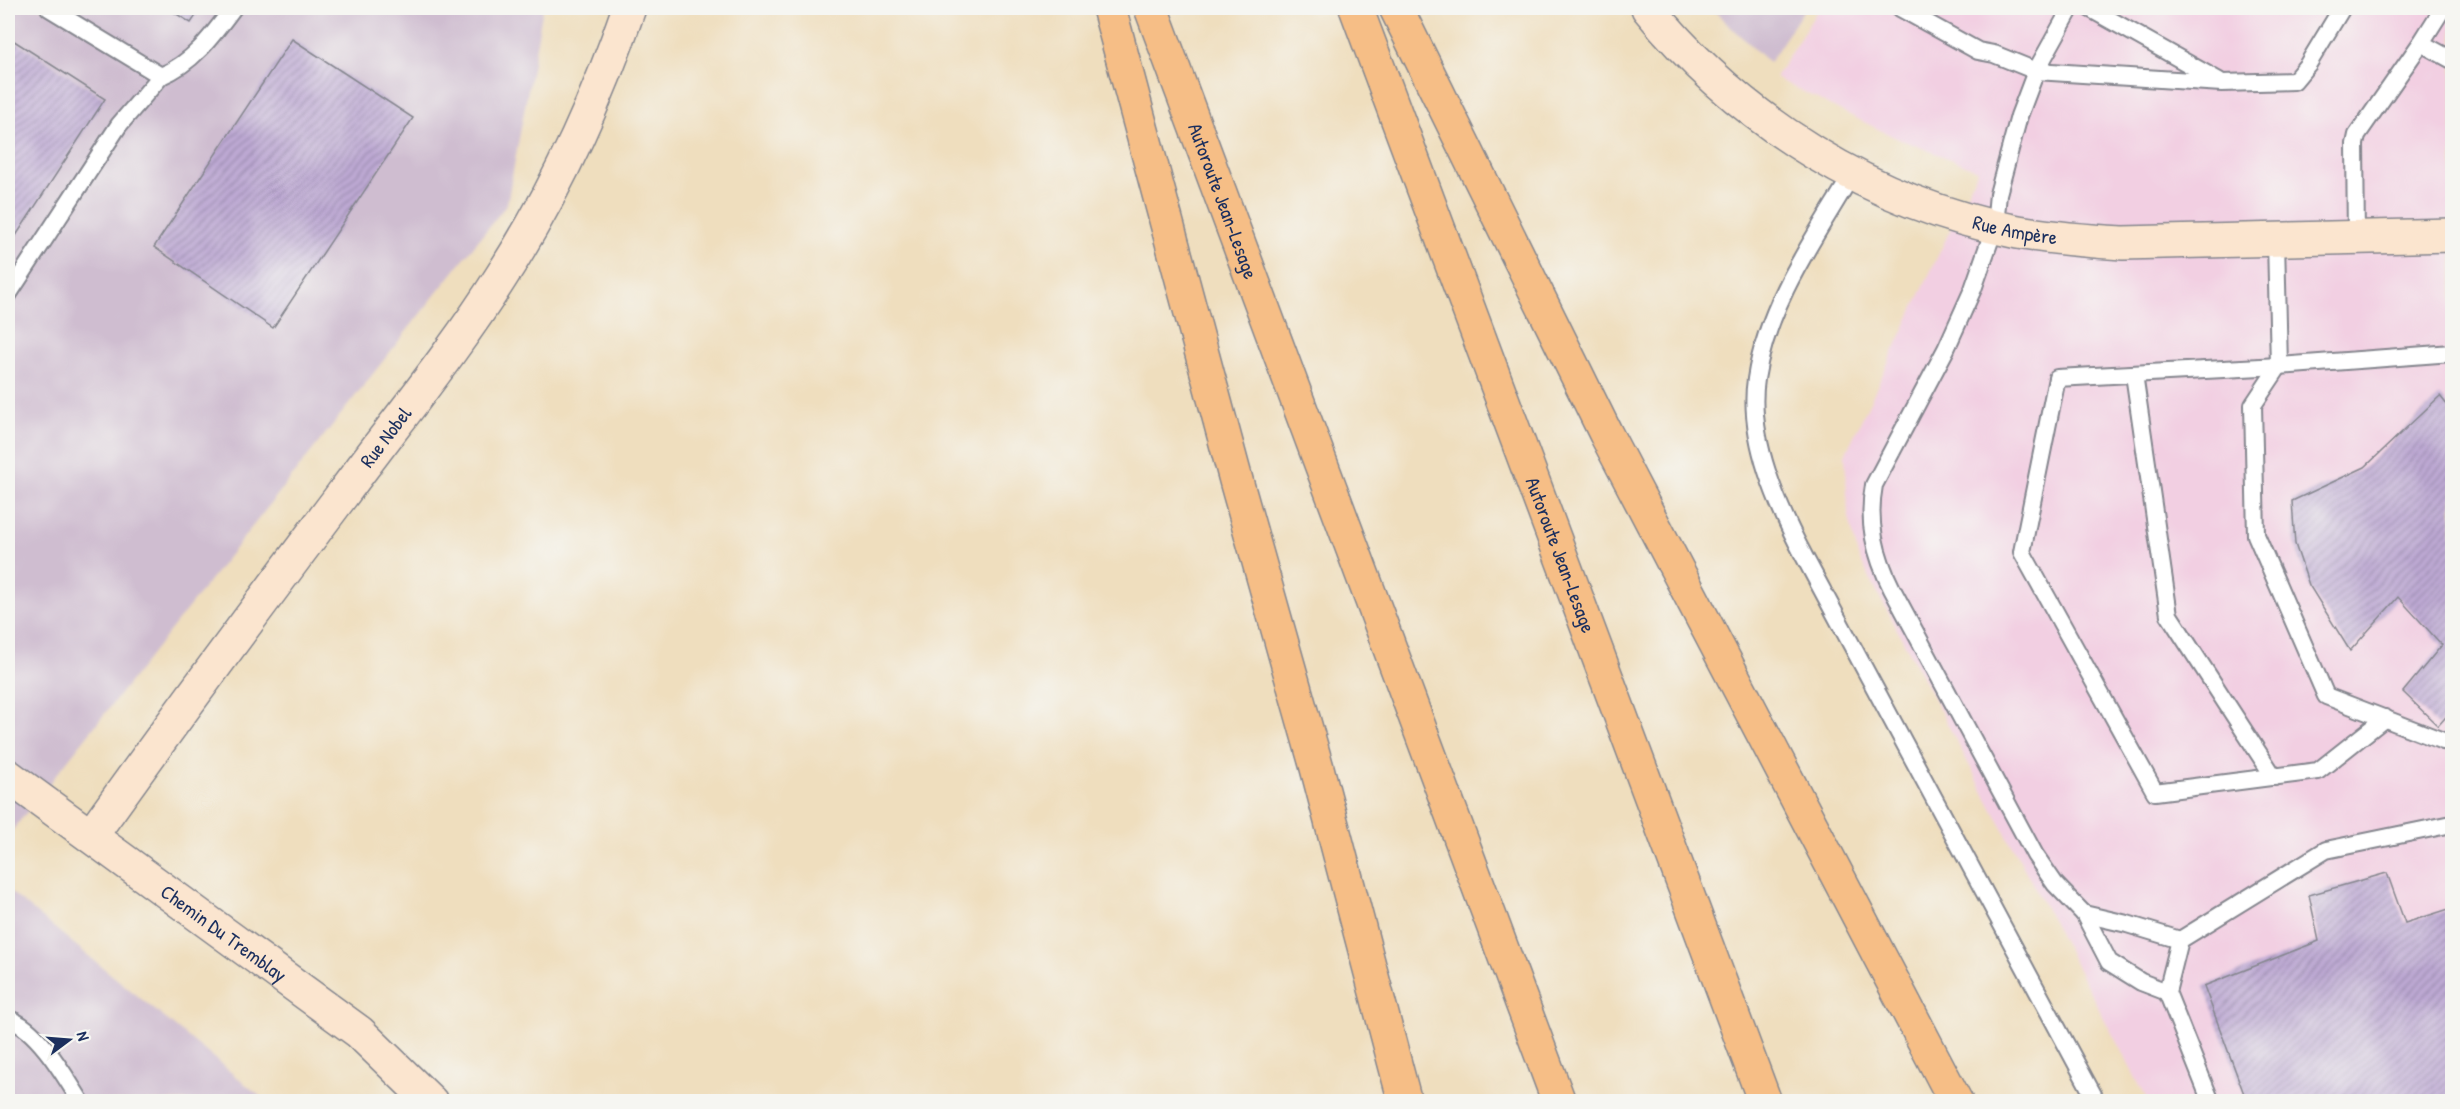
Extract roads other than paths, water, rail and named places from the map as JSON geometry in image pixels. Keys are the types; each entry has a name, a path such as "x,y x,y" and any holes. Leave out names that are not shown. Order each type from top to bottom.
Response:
{"highway":[{"path":"1109,8 1234,473 1326,800 1405,1101"},
{"name":"Autoroute Jean-Lesage","path":"1150,8 1559,1101"},
{"name":"Autoroute Jean-Lesage","path":"1356,8 1765,1101"},
{"path":"1396,8 1606,434 1956,1101"}],"street":[{"name":"Rue Nobel","path":"91,836 190,697 457,342 501,278 524,242 580,136 629,8"},
{"name":"Rue Ampère","path":"1648,8 1695,60 1741,102 1790,138 1853,173 1925,205 1995,226 2061,238 2122,243 2452,235"},
{"name":"Chemin Du Tremblay","path":"8,776 359,1032 431,1101"}],"lane":[{"path":"49,8 160,76"},
{"path":"8,295 119,125 160,76 177,69 211,38 233,8"},
{"path":"1900,8 1978,51 1994,54 2036,71 2222,83 2294,81 2308,63 2342,8"},
{"path":"2071,8 2036,71 2019,116 1998,194 1995,226 1973,289 1946,349 1874,484 1872,535 1882,569 1892,589 2036,855 2055,884 2084,914 2109,962 2141,982 2167,992"},
{"path":"2089,8 2222,83"},
{"path":"2356,238 2355,144 2357,135 2421,44 2443,8"},
{"path":"2421,44 2452,60"},
{"path":"1853,173 1793,274 1765,340 1755,381 1755,402 1762,451 1779,507 1790,529 2097,1101"},
{"path":"2276,241 2279,366 2253,405 2256,535 2326,696 2452,742"},
{"path":"2385,718 2318,771 2155,792 2022,552 2057,378 2279,366 2452,353"},
{"path":"2134,374 2169,615 2274,777"},
{"path":"2211,1101 2167,992 2180,940 2326,850 2452,824"},
{"path":"2084,914 2180,940"},
{"path":"8,1019 17,1021 56,1060 81,1101"}]}
